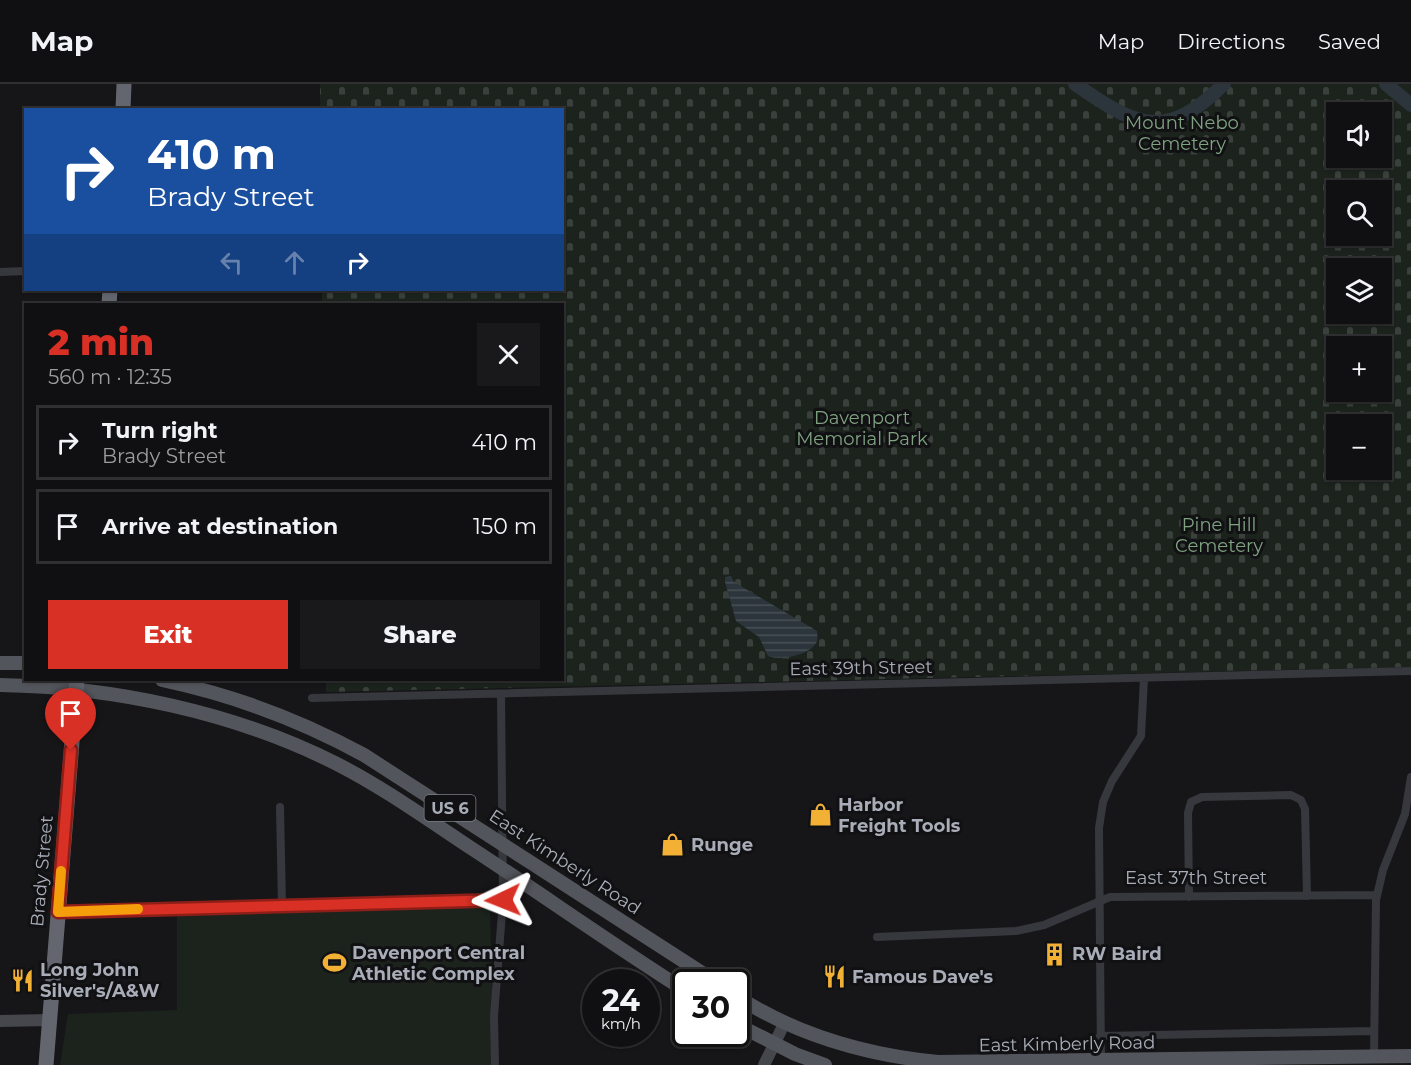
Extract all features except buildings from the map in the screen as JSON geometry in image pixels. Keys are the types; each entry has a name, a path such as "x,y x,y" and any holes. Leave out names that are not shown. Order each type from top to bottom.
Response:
{"highway":[{"path":"123,108 124,84"},
{"name":"Brady Street","path":"46,1065 77,685"}],"main road":[{"path":"0,663 24,663"},
{"name":"East Kimberly Road","path":"166,681 238,699 327,735 409,782 696,969"},
{"name":"US 6","path":"0,685 77,685 219,718 283,740 338,765 415,810 672,983"},
{"name":"East Kimberly Road","path":"750,1004 784,1022 842,1046 907,1059 970,1063 1101,1063 1411,1056"},
{"path":"750,1031 825,1065"}],"street":[{"path":"0,272 24,271"},
{"name":"East 39th Street","path":"312,698 1411,671"},
{"path":"1101,1063 1099,828 1103,802 1112,781 1141,736 1144,678"},
{"path":"495,1065 494,1016 503,900 501,693"},
{"path":"1374,1057 1377,895 1383,870 1405,814 1411,777"},
{"path":"1190,897 1188,813 1191,802 1202,797 1291,795 1301,800 1305,809 1306,896"},
{"path":"280,807 282,906"},
{"name":"East 37th Street","path":"877,937 1016,931 1044,925 1110,897 1377,895"},
{"path":"58,912 503,900"},
{"path":"0,1022 50,1020"},
{"path":"764,1065 784,1022"},
{"path":"1100,1036 1374,1031"}],"green space":[{"path":"320,84 1411,84 1411,667 326,692 326,681 564,681 564,303 322,303 322,291 564,291 564,108 320,108"},
{"name":"Davenport Central Athletic Complex","path":"490,907 494,1065 60,1065 68,1014 177,1010 177,916"}],"shaded area":[{"path":"731,576 734,582 817,631 814,646 795,656 780,658 768,656 759,637 736,621 725,582 725,577"}],"waterway":[{"path":"1075,84 1116,110 1151,122 1167,121 1185,115 1224,84"},
{"path":"1386,84 1411,105"}],"slow traffic":[{"path":"61,871 58,912 138,909"}],"place":[{"name":"Harbor Freight Tools","path":"820,815"},
{"name":"Runge","path":"673,845"},
{"name":"RW Baird","path":"1054,954"},
{"name":"Davenport Central Athletic Complex","path":"334,963"},
{"name":"Famous Dave's","path":"834,977"},
{"name":"Long John Silver's/A&W","path":"22,980"}],"route":[{"path":"71,750 58,912 503,900"}],"park label":[{"name":"Mount Nebo Cemetery","path":"1182,133"},
{"name":"Davenport Memorial Park","path":"862,428"},
{"name":"Pine Hill Cemetery","path":"1219,535"}]}
